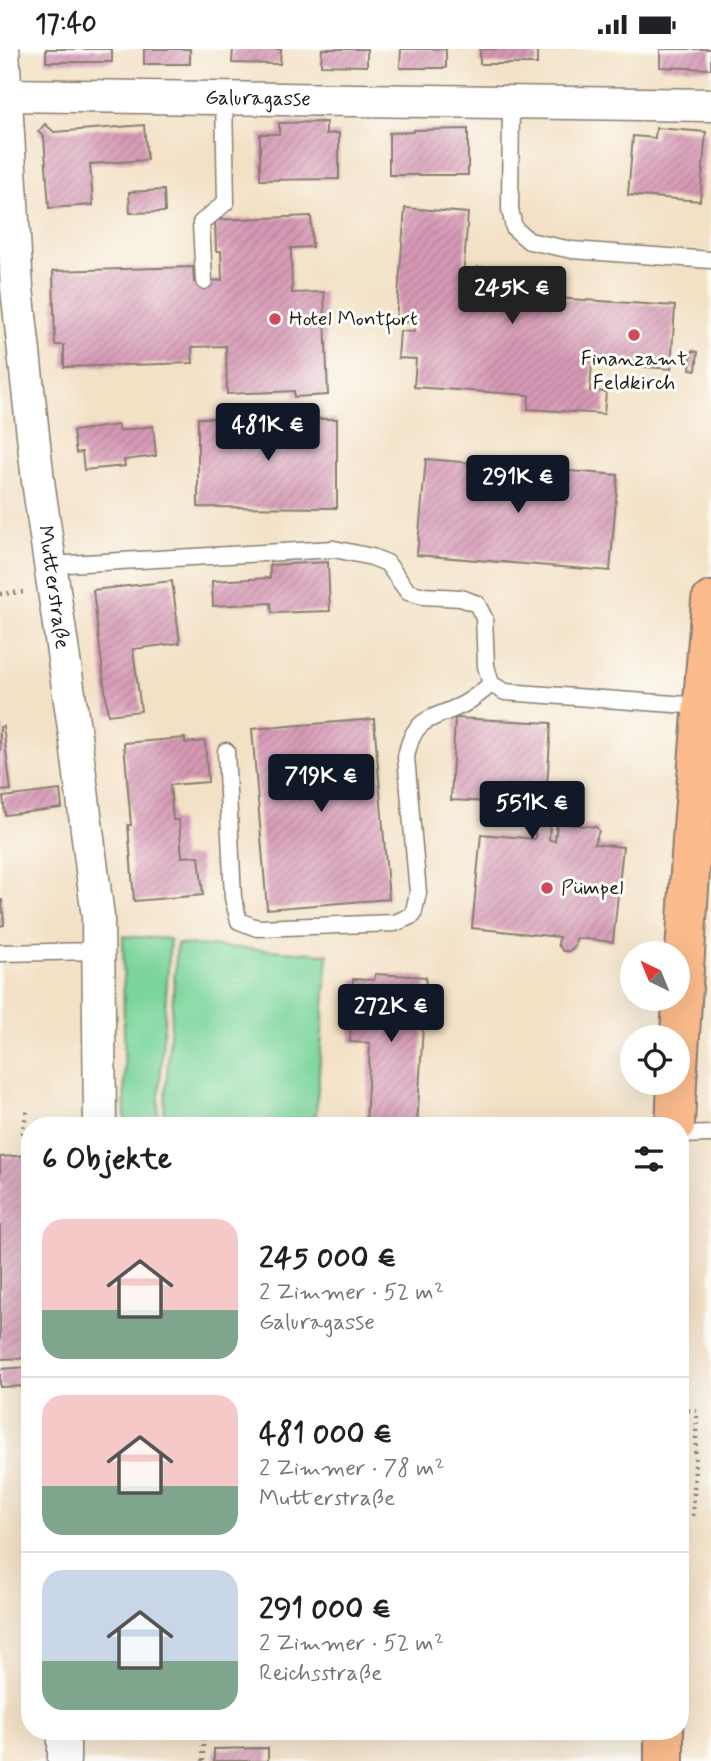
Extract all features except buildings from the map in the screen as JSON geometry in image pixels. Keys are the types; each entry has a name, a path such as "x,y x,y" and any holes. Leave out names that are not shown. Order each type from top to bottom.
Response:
{"main road":[{"path":"681,1025 711,601"},
{"path":"675,1117 676,1095"},
{"path":"664,1740 664,1761"}],"street":[{"name":"Mutterstraße","path":"3,49 17,288 38,481 97,917 100,1117"},
{"name":"Galuragasse","path":"6,95 711,105"},
{"path":"64,1740 64,1761"}],"lane":[{"path":"204,281 201,223 226,202 224,98"},
{"path":"511,102 510,209 514,228 529,241 572,250 711,260"},
{"path":"49,565 334,549 372,557 387,563 408,592 423,596 461,598 477,604 484,618 486,666 491,684 505,692 702,706"},
{"path":"226,751 233,898 239,921 257,929 395,923 413,915 418,893 406,757 410,737 428,718 462,705 491,684"},
{"path":"0,953 99,951"},
{"path":"689,1135 711,1134"}],"path":[{"path":"25,1117 27,1109"},
{"path":"689,1411 696,1411 693,1517"},
{"path":"203,1740 203,1761"}],"green space":[{"path":"123,936 170,939 158,1117 125,1117"},
{"path":"177,944 328,954 316,1117 164,1117"}],"place":[{"name":"Hotel Montfort","path":"275,319"},
{"name":"Finanzamt Feldkirch","path":"634,335"},
{"name":"Pümpel","path":"547,888"}]}
